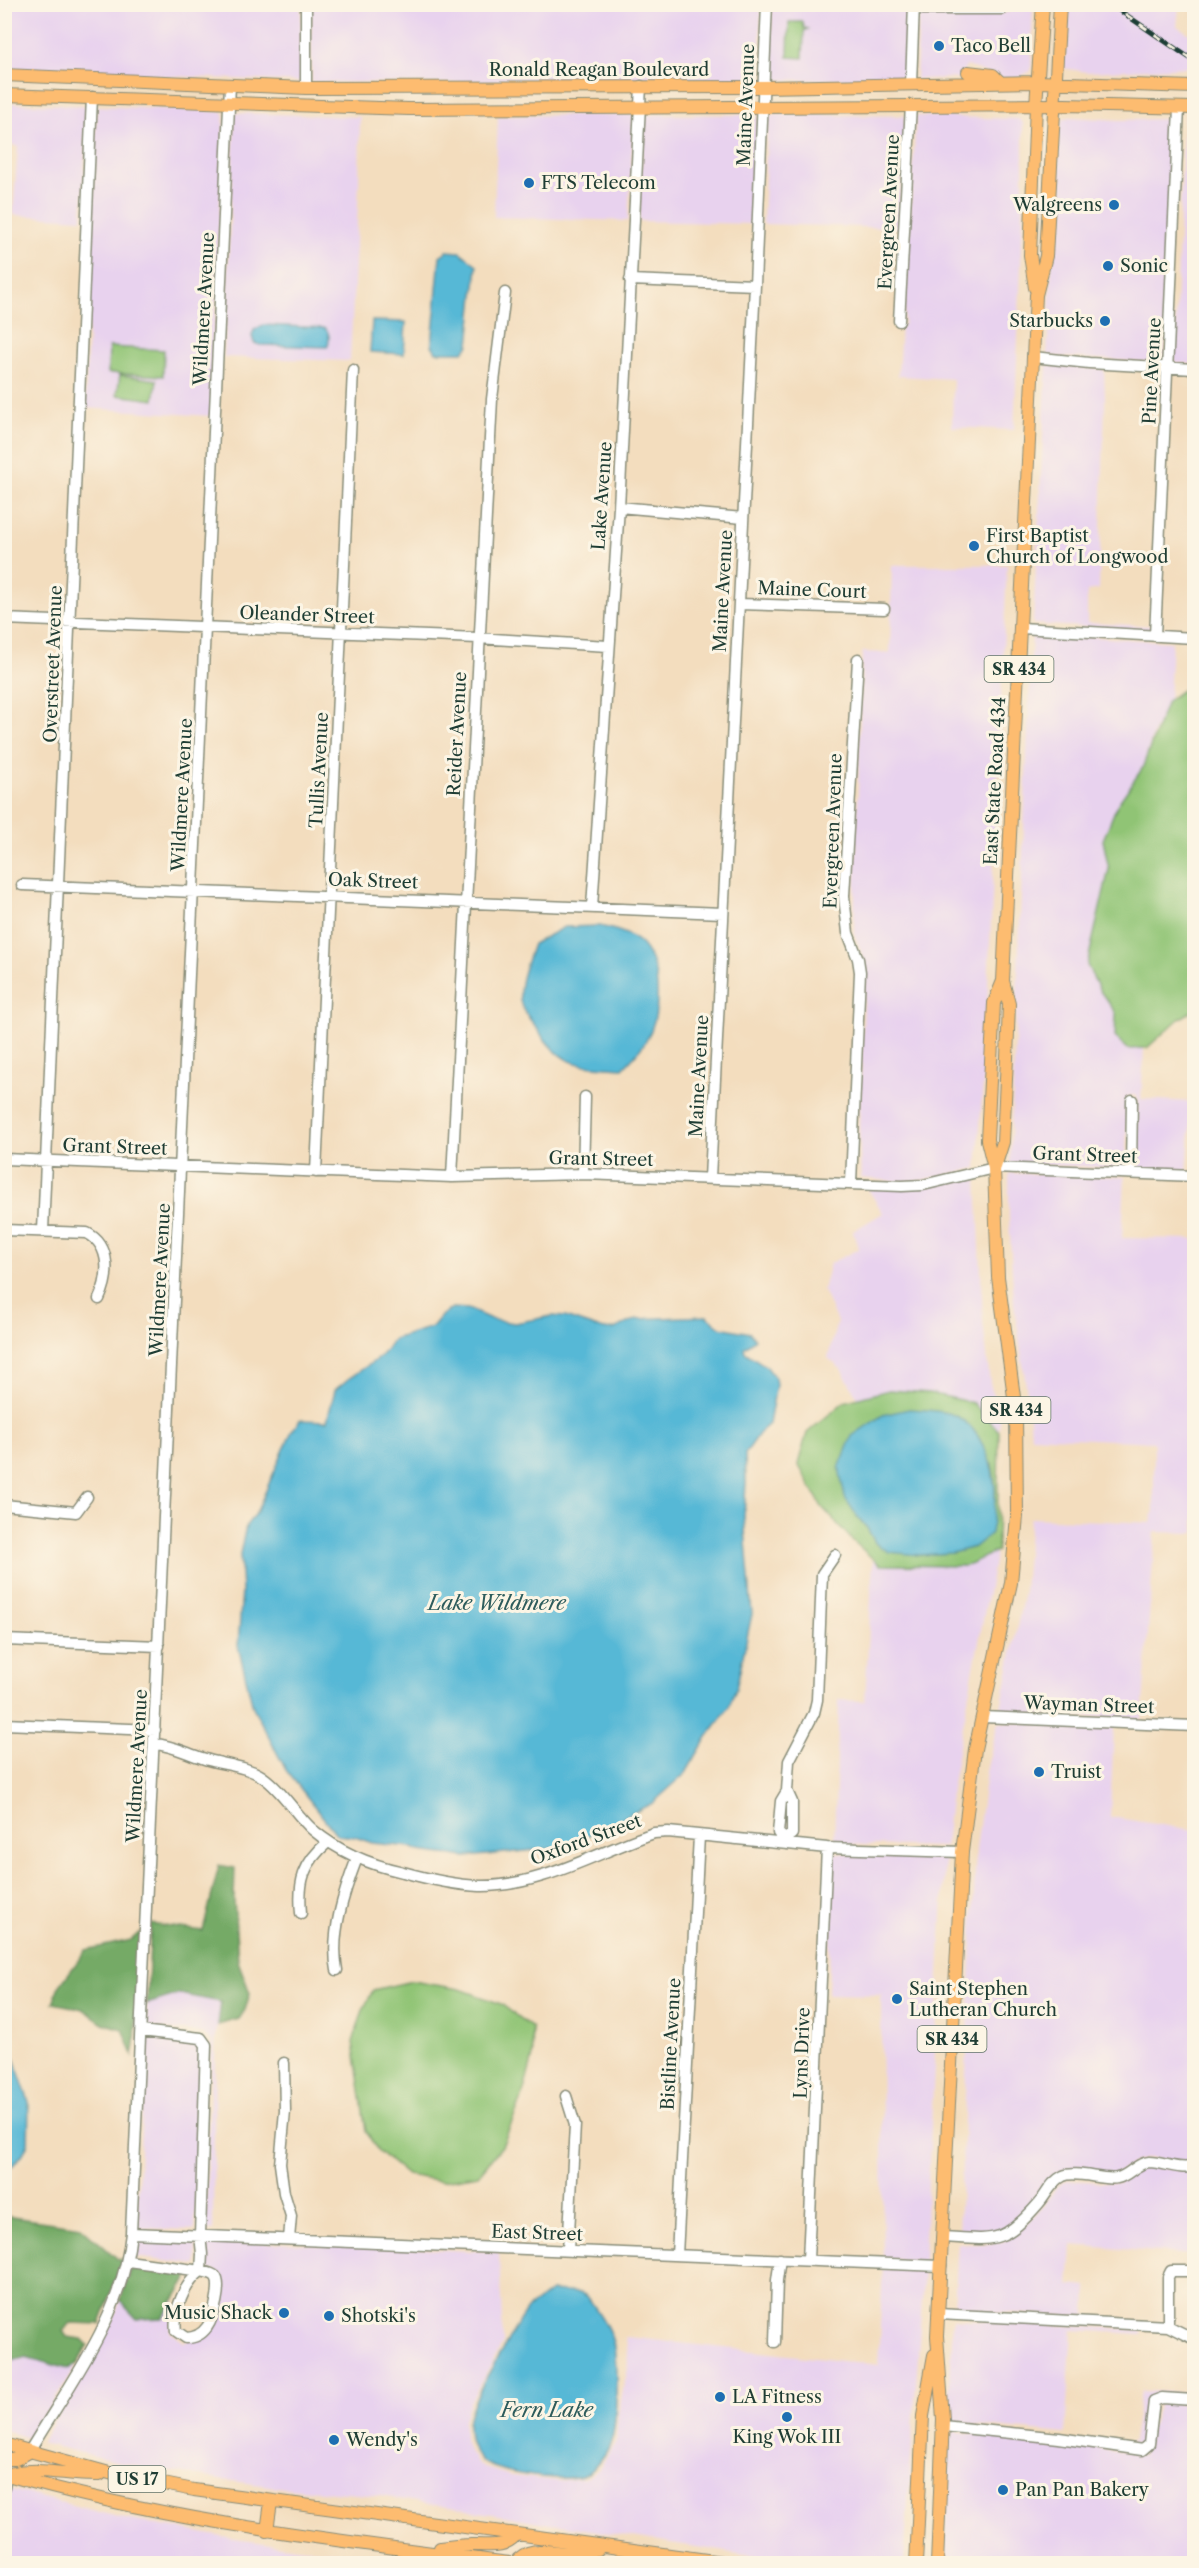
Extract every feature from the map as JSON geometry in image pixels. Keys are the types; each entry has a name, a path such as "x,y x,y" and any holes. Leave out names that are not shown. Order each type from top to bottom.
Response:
{"main road":[{"name":"SR 434","path":"1036,105 1042,4"},
{"name":"SR 434","path":"1055,105 1060,4"},
{"path":"968,72 993,75 1001,83"},
{"name":"Ronald Reagan Boulevard","path":"4,75 306,88 764,87 1038,82 1194,87"},
{"name":"Ronald Reagan Boulevard","path":"4,95 410,109 911,105 1194,108"},
{"name":"East State Road 434","path":"994,1168 1003,1142 1007,1058 1009,1004 1003,981 1036,295 1030,255 1036,105"},
{"name":"East State Road 434","path":"1036,295 1046,256 1055,105"},
{"name":"SR 434","path":"937,2564 943,2426 937,2336 962,1852 969,1783 1011,1582 1018,1483 1015,1401 995,1240 994,1168"},
{"name":"SR 434","path":"916,2564 923,2416 937,2336"},
{"name":"US 17","path":"4,2444 113,2474 194,2490 736,2564"},
{"path":"4,2459 16,2459 29,2452"},
{"path":"5,2479 35,2469 77,2476 113,2474"},
{"name":"US 17","path":"5,2479 135,2508 267,2531 515,2563"},
{"path":"267,2531 271,2502"},
{"path":"421,2551 471,2545 497,2546 511,2540 516,2535"},
{"path":"515,2563 521,2554 532,2551 572,2553 611,2547"}],"street":[{"path":"306,4 306,88"},
{"name":"Maine Avenue","path":"710,1178 767,4"},
{"path":"911,84 914,7 1004,9 1011,4"},
{"name":"Wildmere Avenue","path":"29,2452 109,2319 128,2261 131,2233 182,1166 230,85"},
{"name":"Lake Avenue","path":"592,907 619,507 640,86"},
{"name":"Overstreet Avenue","path":"43,1231 60,887 92,98"},
{"name":"Evergreen Avenue","path":"899,321 911,105"},
{"name":"Pine Avenue","path":"1155,636 1169,368 1179,108"},
{"path":"630,280 755,285"},
{"name":"Reider Avenue","path":"452,1177 492,399 505,293"},
{"path":"1033,357 1194,369"},
{"name":"Tullis Avenue","path":"316,1172 353,370"},
{"path":"619,507 743,518"},
{"name":"Maine Court","path":"739,604 884,609"},
{"name":"Oleander Street","path":"4,619 478,638 608,646"},
{"path":"1021,628 1194,638"},
{"name":"Evergreen Avenue","path":"851,1183 860,972 858,959 848,933 844,896 858,658"},
{"name":"Oak Street","path":"22,885 723,913"},
{"path":"583,1174 585,1097"},
{"path":"1131,1172 1132,1100"},
{"name":"Grant Street","path":"4,1159 452,1177 583,1174 902,1186 923,1185 994,1168 1194,1176"},
{"path":"4,1230 87,1233 99,1243 106,1264 106,1284 99,1299"},
{"path":"4,1505 76,1512 87,1497"},
{"path":"785,1841 792,1834 792,1802 787,1791 789,1761 816,1707 822,1574 835,1555"},
{"path":"4,1640 159,1646"},
{"name":"Wayman Street","path":"982,1717 1194,1726"},
{"path":"4,1724 155,1730"},
{"name":"Oxford Street","path":"154,1744 180,1748 202,1758 239,1767 262,1776 279,1791 295,1812 328,1842 357,1858 412,1875 457,1884 482,1886 528,1879 553,1872 654,1833 668,1832 785,1841 827,1848 962,1852"},
{"name":"Bistline Avenue","path":"677,2255 699,1836"},
{"path":"301,1913 300,1880 308,1863 328,1842"},
{"name":"Lyns Drive","path":"808,2260 827,1848"},
{"path":"337,1970 335,1960 337,1929 347,1885 357,1858"},
{"path":"128,2261 201,2271 215,2275 218,2281 214,2312 202,2332 186,2338 176,2331 178,2307 187,2287 201,2271 206,2045 201,2038 141,2031"},
{"path":"284,2063 285,2111 280,2163 284,2193 291,2216 290,2239"},
{"path":"566,2096 575,2125 568,2250"},
{"path":"942,2237 987,2240 1001,2237 1017,2226 1040,2202 1052,2184 1065,2175 1118,2178 1135,2166 1149,2162 1170,2166 1194,2166"},
{"name":"East Street","path":"131,2233 941,2266"},
{"path":"775,2342 780,2259"},
{"path":"1168,2326 1168,2277 1171,2271 1194,2271"},
{"path":"938,2314 1168,2326 1194,2339"},
{"path":"943,2426 1059,2438 1142,2450 1149,2444 1154,2402 1162,2398 1194,2400"}],"shaded area":[{"path":"5,5 301,5 301,82 5,68"},
{"path":"311,5 761,5 759,80 312,82"},
{"path":"772,5 909,5 906,79 770,80"},
{"path":"1022,5 1033,5 1031,71 1019,77 1002,78 967,66 961,73 969,78 916,79 919,14 1006,13"},
{"path":"1068,5 1179,5 1177,26 1194,37 1194,67 1087,72 1063,68"},
{"path":"5,103 87,106 82,219 13,215 18,147 5,142"},
{"path":"97,106 224,112 211,416 85,408"},
{"path":"235,113 360,117 350,361 224,357"},
{"path":"634,115 628,221 494,217 498,116"},
{"path":"644,115 758,115 753,224 639,221"},
{"path":"768,115 905,116 899,228 763,224"},
{"path":"916,116 1019,119 1023,123 1023,218 1014,430 952,427 953,379 898,376 901,326 904,325"},
{"path":"1070,117 1119,120 1173,119 1164,363 1047,356 1059,130 1063,119"},
{"path":"1184,118 1194,118 1194,364 1174,363"},
{"path":"1047,365 1104,369 1099,589 1087,591 1087,623 1151,626 1150,631 1033,624"},
{"path":"892,565 1007,565 985,1054 977,1168 902,1182 861,1178 859,1127 865,972 863,957 854,933 862,652 890,653"},
{"path":"1032,633 1172,642 1169,700 1153,734 1142,769 1117,805 1103,840 1109,869 1087,965 1100,991 1116,1013 1128,1049 1144,1048 1141,1099 1192,1102 1187,1171 1136,1168 1137,1095 1127,1096 1126,1168 1010,1164"},
{"path":"1009,1173 1125,1177 1122,1238 1194,1239 1194,1533 1155,1532 1142,1719 1000,1713 1024,1592 1030,1518 1151,1523 1154,1511 1154,1442 1031,1436 1029,1406 1014,1303"},
{"path":"977,1177 983,1323 990,1383 1000,1421 999,1431 889,1390 858,1398 841,1369 828,1358 837,1322 823,1290 830,1263 859,1249 853,1231 883,1213 868,1189"},
{"path":"996,1551 951,1789 945,1847 834,1844 839,1700 865,1701 873,1559 880,1565 965,1566"},
{"path":"998,1722 1114,1727 1110,1817 1194,1830 1194,2160 1190,2163 1147,2158 1132,2163 1117,2174 1062,2171 1048,2182 1013,2223 999,2233 986,2235 959,2233 976,1850 986,1772"},
{"path":"834,1853 945,1856 924,2261 883,2259 881,1995 828,1994"},
{"path":"178,1994 221,2002 215,2043 213,2231 205,2230 212,2041 202,2033 146,2027 147,2004"},
{"path":"146,2036 198,2042 201,2046 195,2230 136,2228"},
{"path":"1149,2167 1194,2171 1194,2255 1072,2245 1069,2285 1087,2287 1086,2316 1141,2320 954,2310 958,2243 987,2244 1004,2241 1021,2229 1044,2205 1056,2187 1066,2180 1118,2183 1138,2170"},
{"path":"136,2237 195,2239 197,2265 134,2257"},
{"path":"206,2240 499,2252 503,2343 470,2402 464,2420 464,2437 468,2451 485,2468 511,2476 558,2481 585,2478 599,2469 616,2441 618,2414 629,2363 626,2337 878,2365 883,2268 924,2270 904,2560 901,2563 816,2564 746,2555 380,2496 275,2487 139,2467 41,2443 113,2321 120,2301 137,2319 175,2301 170,2332 184,2342 211,2330 220,2313 223,2281 219,2273 207,2268"},
{"path":"953,2319 1142,2330 1142,2334 1072,2330 1065,2434 948,2422"},
{"path":"26,2357 68,2369 77,2364 31,2439 5,2430 5,2363"},
{"path":"1141,2391 1194,2393 1194,2396 1151,2397 1144,2442 1140,2445 1127,2445 1133,2441"},
{"path":"1163,2402 1194,2405 1194,2563 945,2564 948,2431 1058,2442 1142,2455 1159,2404"},
{"path":"9,2489 126,2519 234,2539 420,2563 7,2563 4,2527"}],"green space":[{"path":"789,22 803,22 804,28 808,29 804,31 803,58 788,57"},
{"path":"109,347 164,350 163,376 108,373"},
{"path":"120,375 157,380 154,400 117,395"},
{"path":"1194,689 1194,1010 1179,1019 1147,1048 1128,1049 1115,1037 1116,1013 1100,991 1087,965 1109,869 1103,840 1117,805 1142,769 1167,701 1182,690"},
{"path":"889,1390 930,1393 973,1403 999,1431 997,1551 965,1566 880,1565 853,1541 822,1507 798,1464 807,1433 844,1402","holes":["992,1464 993,1508 974,1547 952,1553 918,1555 876,1544 857,1516"]},
{"path":"219,1865 235,1868 234,1899 238,1961 250,1993 245,2010 239,2019 218,2025 221,2002 179,1994 147,2004 151,1924 203,1931"},
{"path":"140,1932 133,2055 123,2029 103,2023 83,2009 53,2003 58,1988 86,1950 131,1940"},
{"path":"412,1981 460,1989 501,2004 532,2028 533,2057 521,2101 502,2146 478,2175 443,2181 407,2175 378,2151 366,2132 353,2042 363,2010 373,1990"},
{"path":"5,2216 81,2227 118,2259 123,2260 100,2324 71,2323 63,2331 67,2337 82,2339 88,2345 77,2364 68,2369 26,2357 5,2363"},
{"path":"132,2266 189,2275 163,2318 137,2319 120,2301"}],"water":[{"path":"447,251 460,252 477,265 469,345 463,352 436,352 432,345 440,256"},
{"path":"372,321 406,322 404,354 370,352"},
{"path":"263,325 325,328 329,335 328,345 327,347 254,343 252,336 254,330"},
{"path":"600,926 638,941 649,955 656,978 657,1004 652,1028 642,1046 623,1068 583,1065 563,1057 545,1040 521,1004 521,981 533,944 564,927"},
{"name":"Lake Wildmere","path":"452,1308 468,1309 493,1320 515,1323 552,1316 565,1317 604,1330 614,1329 637,1319 707,1316 720,1327 750,1333 755,1339 744,1348 745,1352 767,1367 775,1378 776,1385 769,1424 761,1431 745,1454 744,1517 752,1614 736,1689 728,1709 707,1737 686,1773 653,1803 565,1847 466,1857 372,1843 355,1837 337,1835 286,1770 253,1707 238,1646 242,1591 240,1554 246,1526 257,1511 292,1431 300,1420 327,1421 335,1390 380,1357 394,1339 432,1327 442,1315"},
{"path":"909,1409 941,1412 955,1416 974,1431 985,1450 993,1473 995,1496 993,1520 991,1533 974,1547 952,1553 918,1555 889,1552 876,1544 845,1498 839,1468 852,1436 883,1415"},
{"path":"5,2040 12,2053 29,2102 28,2145 5,2174"},
{"name":"Fern Lake","path":"551,2291 581,2293 587,2296 610,2333 614,2347 616,2403 614,2429 610,2443 601,2460 591,2470 572,2478 544,2477 499,2469 480,2459 474,2452 469,2435 468,2426 474,2402 519,2321 527,2309"}],"railway":[{"path":"1110,4 1194,61"}],"place":[{"name":"Taco Bell","path":"939,46"},
{"name":"FTS Telecom","path":"529,183"},
{"name":"Walgreens","path":"1114,205"},
{"name":"Sonic","path":"1108,266"},
{"name":"Starbucks","path":"1105,321"},
{"name":"First Baptist Church of Longwood","path":"974,546"},
{"name":"Truist","path":"1039,1772"},
{"name":"Saint Stephen Lutheran Church","path":"897,1999"},
{"name":"Music Shack","path":"284,2313"},
{"name":"Shotski's","path":"329,2316"},
{"name":"LA Fitness","path":"720,2397"},
{"name":"King Wok III","path":"787,2417"},
{"name":"Wendy's","path":"334,2440"},
{"name":"Pan Pan Bakery","path":"1003,2490"}]}
